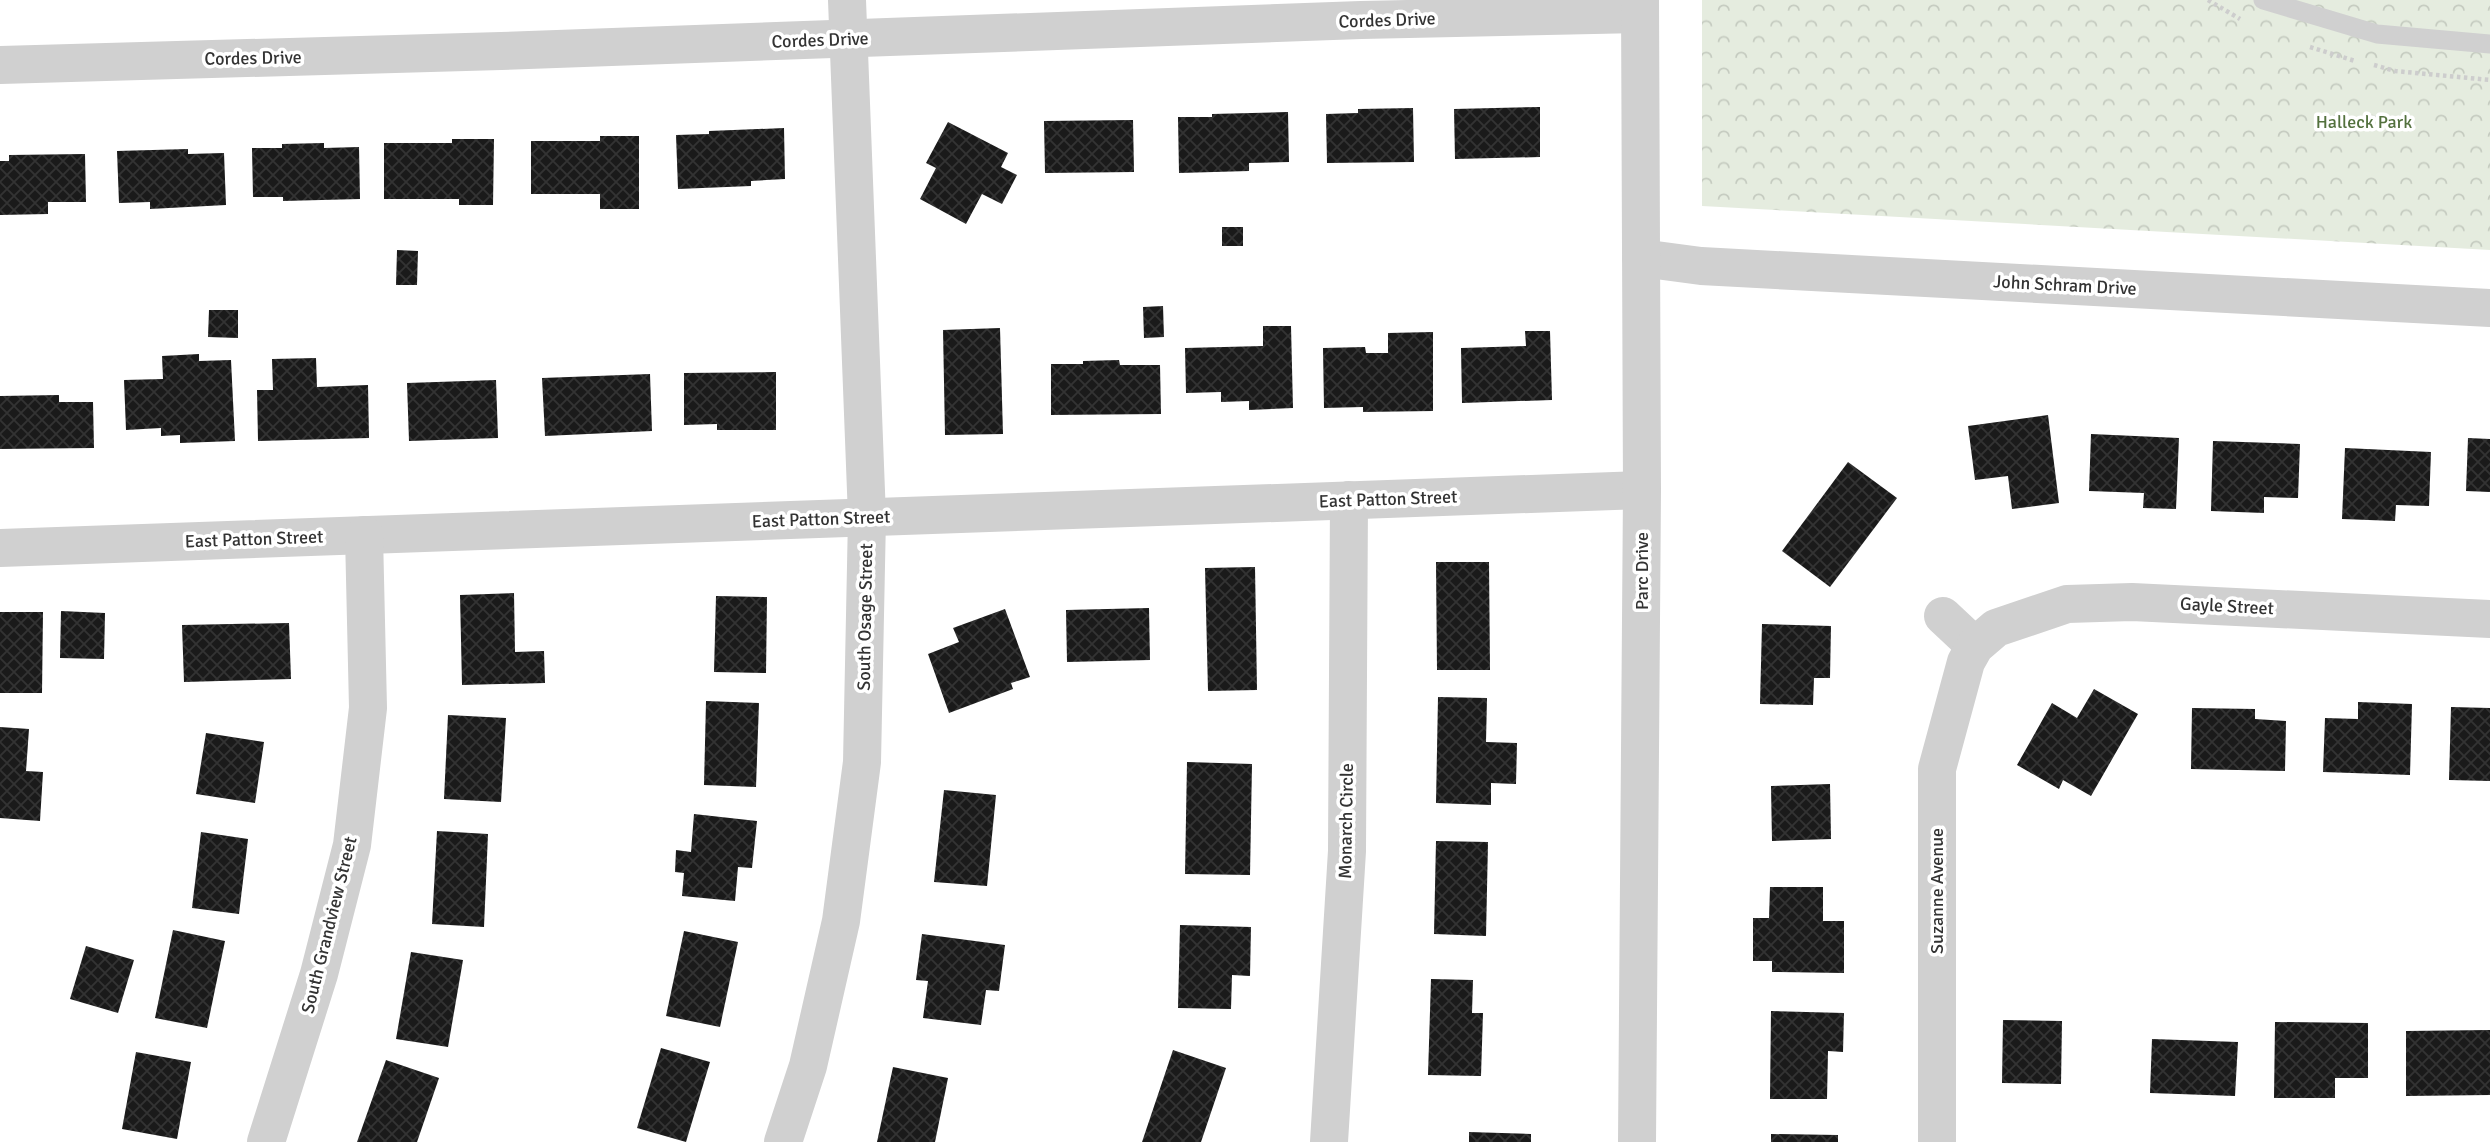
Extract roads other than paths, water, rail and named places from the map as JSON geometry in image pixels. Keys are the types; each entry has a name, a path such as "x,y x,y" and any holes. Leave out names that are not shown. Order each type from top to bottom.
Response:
{"street":[{"name":"South Osage Street","path":"783,1142 808,1066 841,921 862,762 867,517 847,0"},
{"name":"Cordes Drive","path":"0,65 849,39 1640,7"},
{"name":"Parc Drive","path":"1637,1142 1642,490 1640,7"},
{"name":"John Schram Drive","path":"1641,258 1701,266 2490,308"},
{"name":"East Patton Street","path":"0,548 1642,490"},
{"name":"Monarch Circle","path":"1329,1142 1347,851 1349,500"},
{"name":"South Grandview Street","path":"266,1142 319,974 352,845 368,708 364,535"},
{"name":"Gayle Street","path":"1975,646 1996,628 2067,604 2132,601 2490,619"},
{"path":"1943,616 1975,646"},
{"name":"Suzanne Avenue","path":"1937,1142 1937,769 1966,662 1975,646"}],"lane":[{"path":"2263,0 2377,34 2490,44"}],"park label":[{"name":"Halleck Park","path":"2364,122"}]}
